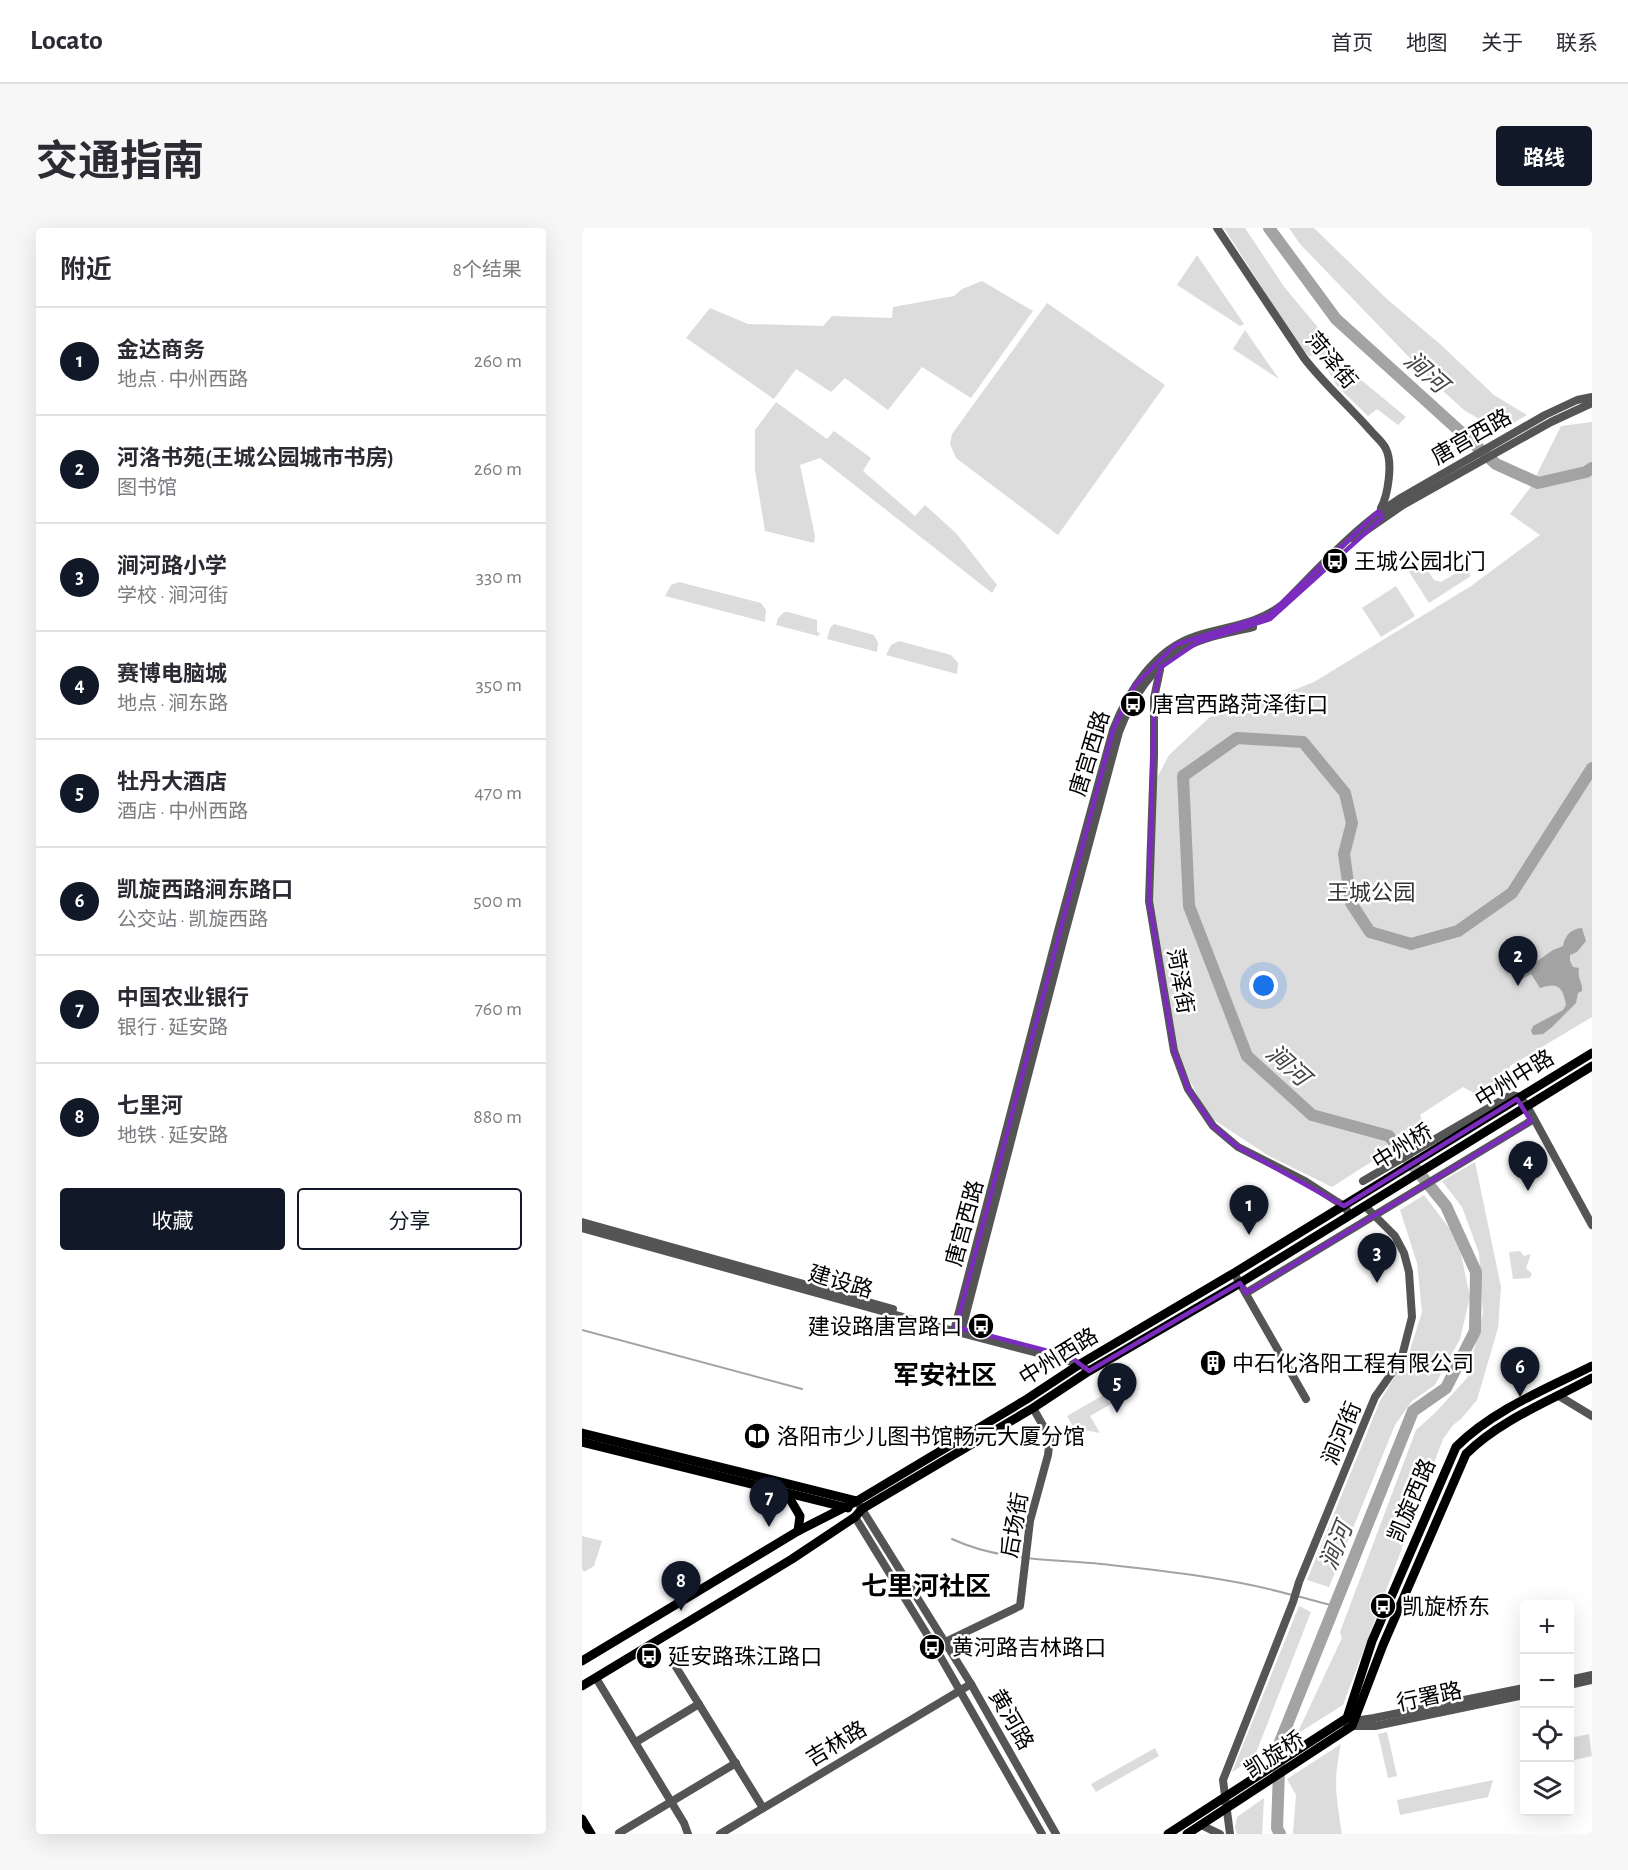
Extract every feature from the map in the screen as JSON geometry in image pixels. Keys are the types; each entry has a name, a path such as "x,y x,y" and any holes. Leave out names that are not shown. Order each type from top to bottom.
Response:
{"main road":[{"name":"中州中路","path":"1455,1132 1518,1098 1592,1053"},
{"name":"中州中路","path":"1463,1146 1592,1066"},
{"name":"中州桥","path":"1366,1186 1455,1132"},
{"name":"中州桥","path":"1374,1200 1463,1146"},
{"name":"中州西路","path":"859,1505 1083,1362 1344,1206 1366,1186"},
{"name":"中州西路","path":"859,1505 1033,1408 1089,1371 1240,1283 1374,1200"},
{"name":"凯旋西路","path":"1349,1722 1372,1641 1456,1448 1472,1431 1498,1414 1592,1366"},
{"name":"凯旋西路","path":"1349,1722 1466,1454 1479,1441 1504,1425 1592,1378"},
{"path":"582,1432 859,1505"},
{"path":"582,1442 787,1494 847,1506 859,1505"},
{"path":"787,1494 800,1516 798,1531"},
{"path":"582,1686 792,1559 855,1517 859,1505"},
{"path":"847,1506 855,1517"},
{"path":"582,1662 798,1531 847,1506"},
{"name":"凯旋桥","path":"1167,1834 1211,1804 1349,1722"},
{"name":"凯旋桥","path":"1186,1834 1349,1722"},
{"path":"582,1819 591,1834"}],"street":[{"name":"菏泽街","path":"1217,228 1304,358 1386,449 1389,479 1381,515"},
{"name":"唐宫西路","path":"958,1330 1058,931 1113,730 1122,706 1135,685 1175,645 1194,636 1257,621 1269,615 1282,605 1353,533 1401,502 1545,415 1577,400 1592,397"},
{"name":"唐宫西路","path":"1401,502 1551,422 1592,403"},
{"name":"唐宫西路","path":"958,1330 1119,732 1128,709 1141,689 1179,651 1198,642 1257,626 1270,619 1381,515"},
{"name":"菏泽街","path":"1160,668 1154,698 1149,901 1174,1051 1188,1089 1213,1126 1238,1147 1305,1180 1344,1206 1350,1215"},
{"path":"1518,1098 1525,1107 1592,1233"},
{"path":"1246,1293 1532,1120"},
{"path":"1532,1120 1592,1225"},
{"name":"涧河街","path":"1230,1834 1223,1780 1299,1582 1375,1397 1401,1360 1412,1317 1409,1272 1404,1253 1395,1236 1365,1206"},
{"name":"建设路","path":"582,1222 958,1330"},
{"name":"建设路","path":"582,1228 1083,1362 1089,1371"},
{"path":"1234,1273 1306,1399"},
{"path":"1559,1396 1592,1416"},
{"name":"后场街","path":"945,1642 1020,1606 1025,1552 1034,1501 1048,1455 1050,1438 1033,1408"},
{"name":"黄河路","path":"859,1505 971,1684 1056,1834"},
{"name":"黄河路","path":"855,1517 960,1690 1041,1834"},
{"path":"676,1667 763,1808"},
{"path":"1574,1679 1592,1675"},
{"path":"596,1677 688,1834"},
{"path":"1574,1684 1592,1680"},
{"name":"吉林路","path":"720,1834 971,1684"},
{"name":"行署路","path":"1349,1722 1520,1689"},
{"name":"行署路","path":"1349,1722 1375,1726 1520,1696"},
{"path":"636,1742 699,1704"},
{"path":"619,1833 736,1763"},
{"path":"1200,1825 1220,1834"}],"highlighted area":[{"path":"1379,511 1382,518 1270,619 1198,642 1160,668 1154,698 1149,901 1174,1051 1188,1089 1213,1126 1238,1147 1344,1206 1517,1099 1531,1121 1246,1293 1240,1283 1089,1371 1071,1357 956,1327 1113,730 1135,685 1175,645 1269,615"}],"green space":[{"path":"1224,228 1245,228 1285,288 1316,325 1331,355 1406,417 1398,425 1377,409 1368,416 1337,386 1320,356 1309,356 1300,347"},
{"path":"1289,228 1314,228 1388,300 1440,344 1494,395 1527,415 1499,431 1464,410 1432,381 1300,244"},
{"path":"1197,255 1244,324 1240,326 1177,285"},
{"path":"982,281 1033,311 971,398 922,367 888,410 845,378 831,392 796,369 774,399 686,338 710,308 748,324 823,326 832,316 892,318 893,307 954,296 962,289"},
{"path":"1047,303 1165,385 1058,535 956,458 950,444 952,434"},
{"path":"1245,330 1279,379 1233,349"},
{"path":"776,402 827,439 834,431 871,458 863,471 915,516 925,505 956,533 997,585 992,593 820,458 800,465 815,536 814,543 765,531 755,470 755,430"},
{"name":"王城公园","path":"1592,422 1592,1017 1510,1066 1505,1080 1474,1093 1463,1087 1420,1115 1426,1127 1332,1187 1269,1156 1208,1116 1184,1069 1170,1030 1146,863 1149,793 1169,755 1210,717 1230,706 1269,700 1314,682 1471,586 1540,535 1510,514 1530,488 1561,426"},
{"path":"1422,561 1434,580 1441,582 1456,573 1458,565 1463,562 1471,576 1429,603 1408,570"},
{"path":"679,582 761,603 766,610 765,622 665,596 671,585"},
{"path":"1396,586 1415,616 1381,637 1362,608"},
{"path":"784,612 817,620 817,632 820,633 818,636 776,625 778,618"},
{"path":"834,624 874,635 878,643 877,652 827,639 830,628"},
{"path":"899,641 951,655 958,663 957,674 886,655 891,645"},
{"path":"1475,1162 1501,1287 1498,1328 1477,1400 1443,1439 1343,1705 1297,1734 1342,1638 1340,1632 1416,1430 1467,1378 1483,1314 1479,1253 1462,1207 1442,1181"},
{"path":"1424,1195 1450,1229 1461,1254 1470,1297 1460,1339 1435,1385 1412,1401 1395,1425 1329,1587 1307,1580 1380,1401 1409,1353 1422,1312 1417,1263 1400,1210"},
{"path":"1520,1251 1524,1256 1531,1254 1526,1268 1532,1274 1530,1278 1513,1279 1509,1252"},
{"path":"1119,1386 1125,1396 1090,1416 1100,1433 1074,1428 1067,1416"},
{"path":"582,1536 602,1541 594,1566 584,1572 582,1569"},
{"path":"1299,1606 1311,1612 1254,1758 1232,1772"},
{"path":"1387,1732 1397,1776 1388,1778 1378,1734"},
{"path":"1589,1734 1592,1756 1574,1760 1574,1737"},
{"path":"1341,1744 1336,1789 1342,1834 1293,1834 1296,1795 1287,1779"},
{"path":"1155,1748 1159,1756 1096,1792 1091,1784"},
{"path":"1493,1780 1488,1797 1400,1815 1397,1800"},
{"path":"1264,1798 1262,1834 1237,1834 1235,1827 1237,1817"}],"shaded area":[{"path":"1582,928 1586,941 1577,952 1570,955 1570,961 1573,967 1579,968 1582,991 1578,993 1576,1003 1552,1027 1543,1034 1533,1035 1531,1031 1533,1026 1563,1010 1566,1005 1565,999 1558,987 1551,985 1540,988 1531,974 1517,982 1517,975 1553,950 1563,946 1569,933"}],"waterway":[{"name":"涧河","path":"1269,228 1336,319 1496,464 1538,483 1586,472 1592,468"},
{"name":"涧河","path":"1280,1834 1277,1828 1280,1742 1413,1411 1446,1388 1475,1331 1476,1272 1446,1206 1389,1136 1312,1115 1247,1056 1189,906 1183,776 1237,738 1303,742 1345,793 1352,823 1344,854 1351,903 1370,932 1411,944 1458,931 1512,893 1592,768"},
{"path":"582,1330 802,1389"},
{"path":"952,1539 1007,1555 1197,1576 1292,1595"},
{"path":"1297,1596 1334,1606"}],"place":[{"name":"王城公园北门","path":"1335,561"},
{"name":"唐宫西路菏泽街口","path":"1133,704"},
{"name":"河洛书苑(王城公园城市书房)","path":"1518,986"},
{"name":"赛博电脑城","path":"1528,1191"},
{"name":"金达商务","path":"1249,1235"},
{"name":"涧河路小学","path":"1377,1283"},
{"name":"建设路唐宫路口","path":"981,1326"},
{"name":"中石化洛阳工程有限公司","path":"1213,1363"},
{"name":"凯旋西路涧东路口","path":"1520,1397"},
{"name":"牡丹大酒店","path":"1117,1413"},
{"name":"洛阳市少儿图书馆畅元大厦分馆","path":"757,1436"},
{"name":"中国农业银行","path":"769,1527"},
{"name":"凯旋桥东","path":"1383,1606"},
{"name":"七里河","path":"681,1611"},
{"name":"黄河路吉林路口","path":"932,1647"},
{"name":"延安路珠江路口","path":"649,1656"}],"district":[{"name":"军安社区","path":"945,1375"},
{"name":"七里河社区","path":"926,1586"}]}
